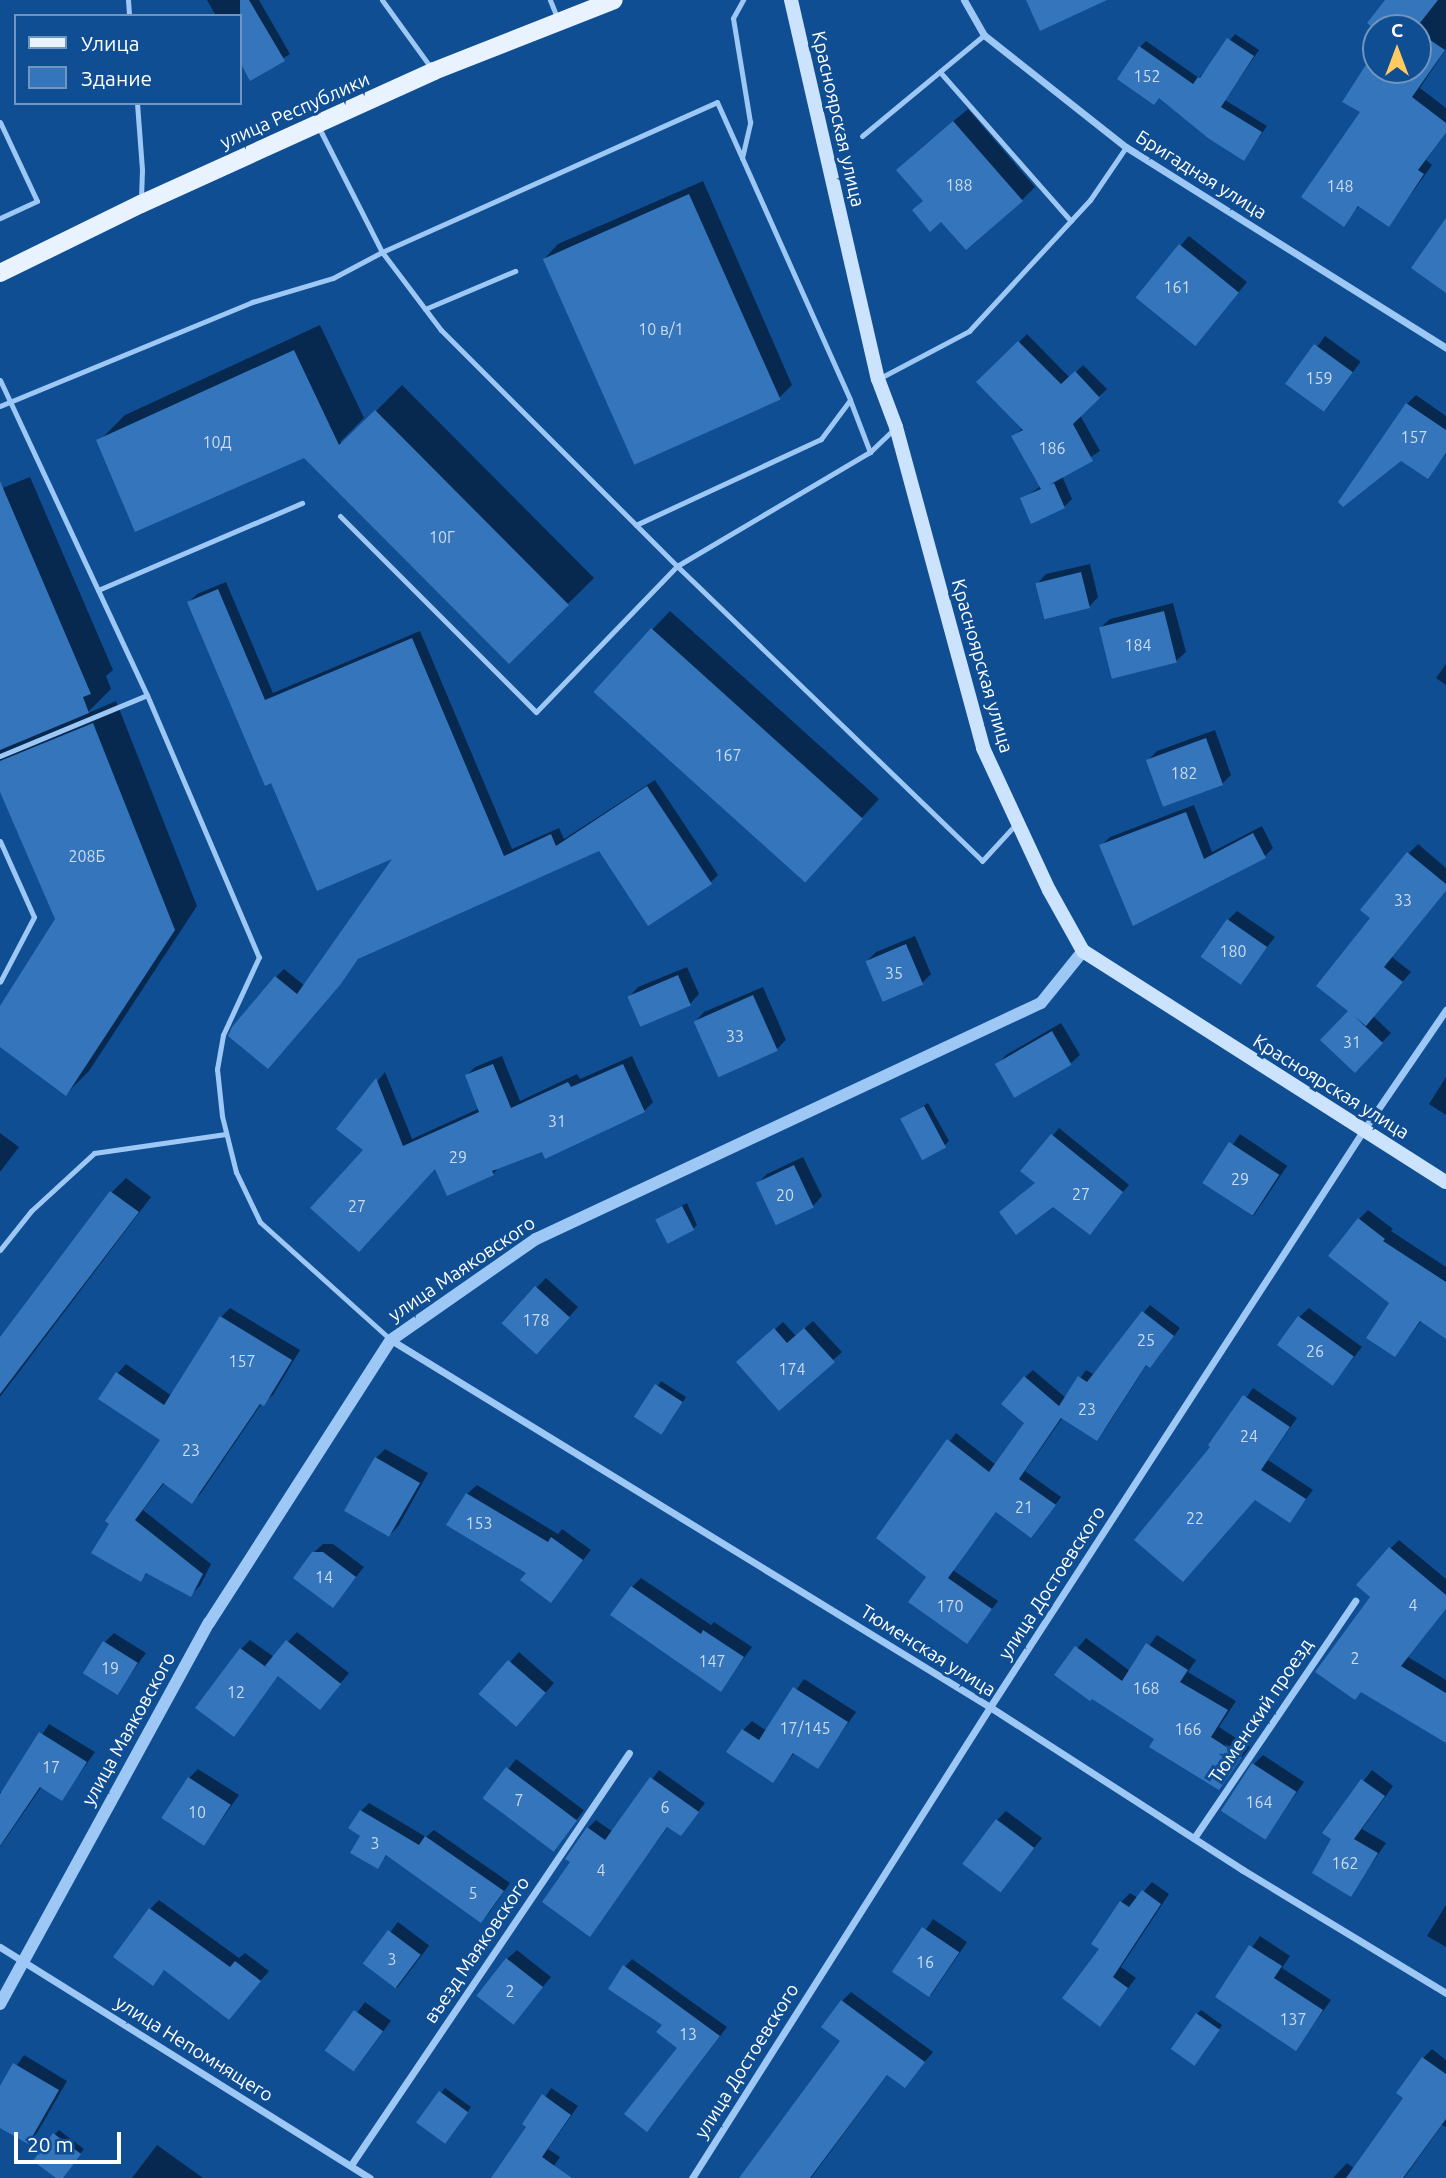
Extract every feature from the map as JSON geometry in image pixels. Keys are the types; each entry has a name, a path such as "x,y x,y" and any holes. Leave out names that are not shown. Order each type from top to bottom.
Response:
{"main road":[{"name":"улица Республики","path":"0,273 141,204 434,71 614,0"},
{"name":"Красноярская улица","path":"791,0 878,379 896,427 983,748 1049,890 1083,951 1446,1182"}],"street":[{"name":"Бригадная улица","path":"964,0 984,35 1126,146 1446,348"},
{"name":"улица Маяковского","path":"0,2004 209,1623 391,1340 536,1239 1041,1003 1083,951"},
{"name":"улица Достоевского","path":"692,2178 990,1707 1363,1131 1446,1010"},
{"name":"Тюменская улица","path":"391,1340 990,1707 1194,1838 1446,1993"},
{"name":"Тюменский проезд","path":"1194,1838 1355,1601"},
{"name":"въезд Маяковского","path":"351,2165 629,1753"},
{"name":"улица Непомнящего","path":"0,1947 370,2178"}],"lane":[{"path":"382,0 434,71"},
{"path":"550,0 558,20"},
{"path":"742,158 750,122 733,18 743,0"},
{"path":"862,136 984,35"},
{"path":"940,72 1070,221"},
{"path":"0,406 252,302 333,278 382,252 717,102 850,400 870,452"},
{"path":"137,105 142,170 141,204"},
{"path":"0,121 37,201 0,218"},
{"path":"317,125 382,252 441,330 677,566 982,861 1018,822"},
{"path":"878,379 970,331 1090,200 1126,146"},
{"path":"425,309 515,271"},
{"path":"0,380 147,695 259,957 223,1035 217,1069 226,1134 236,1172 260,1222 391,1340"},
{"path":"636,525 821,439 850,400"},
{"path":"340,516 536,712 677,566 870,452 896,427"},
{"path":"98,590 302,503"},
{"path":"0,756 147,695"},
{"path":"0,841 34,917 0,982"},
{"path":"0,1250 31,1211 94,1153 226,1134"}],"building":[{"path":"240,0 249,0 285,61 250,81 242,66"},
{"path":"1026,0 1107,0 1040,31"},
{"path":"1385,0 1438,0 1427,14 1374,14"},
{"path":"1227,38 1254,56 1221,107 1262,132 1244,161 1208,138 1159,98 1154,105 1117,79 1139,46 1193,84"},
{"path":"1432,41 1445,50 1432,69"},
{"path":"1362,71 1362,84 1421,84 1412,97 1446,123 1446,133 1418,170 1424,174 1389,227 1358,206 1344,227 1301,197 1360,112 1342,102"},
{"path":"953,121 1023,201 966,250 941,222 930,232 912,210 923,201 896,170"},
{"path":"689,194 781,400 634,465 543,259"},
{"path":"1446,218 1446,293 1411,268"},
{"path":"1179,244 1239,292 1195,346 1136,298"},
{"path":"1018,341 1061,384 1075,371 1100,398 1073,424 1093,461 1049,485 1054,483 1065,508 1031,524 1020,498 1041,489 1011,436 1023,430 976,382"},
{"path":"1314,344 1353,372 1324,412 1285,384"},
{"path":"294,350 339,445 375,410 569,605 509,664 304,458 135,532 96,440"},
{"path":"1406,403 1446,430 1446,453 1428,479 1401,461 1343,507 1338,502"},
{"path":"0,481 91,694 83,697 89,713 0,750"},
{"path":"1081,572 1090,608 1044,619 1035,583"},
{"path":"218,589 265,700 412,638 504,856 551,834 556,846 647,786 712,884 648,926 599,851 358,959 340,985 268,1069 228,1036 232,1027 275,976 297,994 392,859 317,891 271,783 265,786 187,602"},
{"path":"1164,611 1177,662 1112,679 1099,627"},
{"path":"651,628 863,819 805,883 593,692"},
{"path":"93,723 175,930 66,1096 0,1047 0,1006 55,919 0,792 0,761"},
{"path":"1206,738 1223,785 1163,807 1146,760"},
{"path":"1186,812 1204,859 1253,833 1266,858 1133,926 1099,845"},
{"path":"1407,852 1446,884 1446,891 1384,967 1403,982 1366,1026 1354,1016 1383,1043 1355,1073 1320,1040 1348,1011 1316,986 1370,918 1360,910"},
{"path":"1227,919 1267,947 1241,985 1201,957"},
{"path":"906,944 923,985 883,1002 865,961"},
{"path":"678,975 691,1005 640,1027 627,996"},
{"path":"753,995 778,1051 718,1077 694,1021"},
{"path":"1052,1031 1072,1065 1014,1098 995,1064"},
{"path":"493,1064 511,1108 568,1082 571,1087 623,1064 645,1112 545,1159 542,1152 492,1171 494,1175 447,1196 435,1169 359,1252 310,1208 363,1150 336,1129 376,1078 403,1146 479,1112 465,1075"},
{"path":"924,1106 946,1147 922,1160 900,1119"},
{"path":"1051,1134 1123,1192 1090,1235 1053,1207 1016,1235 999,1212 1035,1183 1020,1171"},
{"path":"1229,1142 1279,1175 1253,1216 1202,1183"},
{"path":"794,1165 814,1208 776,1225 756,1183"},
{"path":"110,1191 139,1212 0,1394 0,1337"},
{"path":"682,1206 694,1230 668,1244 655,1220"},
{"path":"1358,1218 1385,1239 1383,1241 1446,1282 1446,1339 1420,1321 1395,1357 1366,1338 1389,1303 1328,1256"},
{"path":"535,1286 570,1317 536,1355 502,1323"},
{"path":"1142,1311 1174,1336 1150,1368 1146,1365 1097,1441 1061,1418 1019,1479 1056,1505 1031,1538 996,1512 948,1578 992,1609 967,1644 908,1602 926,1577 876,1538 947,1439 989,1472 1024,1423 1001,1404 1024,1376 1059,1406 1078,1376 1087,1382"},
{"path":"220,1316 292,1360 264,1406 260,1404 192,1504 163,1483 135,1520 203,1574 191,1597 146,1573 141,1582 91,1553 109,1524 105,1521 160,1440 98,1399 116,1372 164,1405"},
{"path":"1298,1316 1354,1357 1333,1386 1277,1345"},
{"path":"774,1328 787,1343 804,1328 835,1362 779,1411 736,1362"},
{"path":"655,1384 683,1402 661,1435 634,1417"},
{"path":"1243,1395 1290,1427 1261,1470 1306,1499 1290,1523 1255,1500 1183,1582 1134,1540 1210,1447 1208,1445"},
{"path":"375,1457 420,1483 389,1537 344,1511"},
{"path":"466,1493 548,1542 551,1537 583,1560 551,1603 520,1580 526,1573 446,1525"},
{"path":"1389,1547 1446,1595 1446,1609 1401,1666 1446,1693 1446,1743 1361,1692 1355,1700 1315,1672 1370,1597 1356,1585"},
{"path":"312,1552 323,1552 356,1577 333,1608 293,1578"},
{"path":"631,1586 701,1634 703,1630 744,1657 721,1692 610,1615"},
{"path":"286,1640 341,1684 320,1710 278,1676 234,1737 195,1708 240,1648 270,1670 265,1666"},
{"path":"103,1641 138,1663 118,1695 83,1673"},
{"path":"1146,1643 1188,1670 1180,1682 1228,1710 1211,1737 1242,1757 1219,1790 1149,1747 1154,1739 1092,1699 1090,1701 1054,1675 1075,1646 1122,1681"},
{"path":"508,1660 546,1693 516,1727 478,1694"},
{"path":"793,1687 848,1722 818,1769 793,1753 773,1783 726,1752 742,1729 759,1740"},
{"path":"39,1732 87,1762 62,1801 40,1787 0,1846 0,1794"},
{"path":"1252,1763 1296,1792 1265,1840 1221,1811"},
{"path":"506,1767 577,1821 554,1852 483,1798"},
{"path":"188,1777 231,1805 204,1846 161,1818"},
{"path":"650,1777 699,1812 681,1836 667,1827 590,1937 542,1902 570,1862 565,1859 587,1827 605,1840"},
{"path":"1361,1779 1385,1796 1354,1839 1378,1853 1351,1897 1312,1873 1331,1839 1322,1833"},
{"path":"360,1810 419,1845 425,1836 504,1891 481,1923 386,1855 378,1869 350,1853 360,1836 348,1828"},
{"path":"996,1819 1034,1848 1001,1893 962,1864"},
{"path":"1142,1890 1161,1904 1113,1977 1128,1988 1100,2027 1062,1998 1099,1949 1091,1944 1120,1901 1129,1907"},
{"path":"149,1908 230,1967 235,1961 261,1981 229,2020 164,1970 153,1986 113,1957"},
{"path":"922,1927 959,1952 929,1997 892,1972"},
{"path":"388,1930 421,1955 395,1988 363,1964"},
{"path":"1249,1945 1282,1966 1274,1978 1323,2010 1296,2051 1215,1997"},
{"path":"506,1958 543,1987 513,2025 476,1996"},
{"path":"623,1965 720,2036 647,2132 624,2114 677,2048 656,2032 662,2025 608,1989"},
{"path":"841,2000 925,2062 905,2088 887,2075 810,2178 739,2178 840,2041 821,2027"},
{"path":"354,2010 383,2031 354,2072 325,2050"},
{"path":"1196,2013 1220,2030 1195,2066 1171,2049"},
{"path":"1422,2057 1446,2074 1446,2119 1403,2178 1346,2178 1403,2098 1396,2093"},
{"path":"13,2063 59,2090 28,2144 0,2128 0,2086"},
{"path":"439,2091 468,2112 445,2144 416,2123"},
{"path":"542,2094 571,2115 542,2157 572,2178 491,2178 526,2127 522,2124"},
{"path":"53,2133 81,2154 63,2178 56,2178 33,2161"}]}
